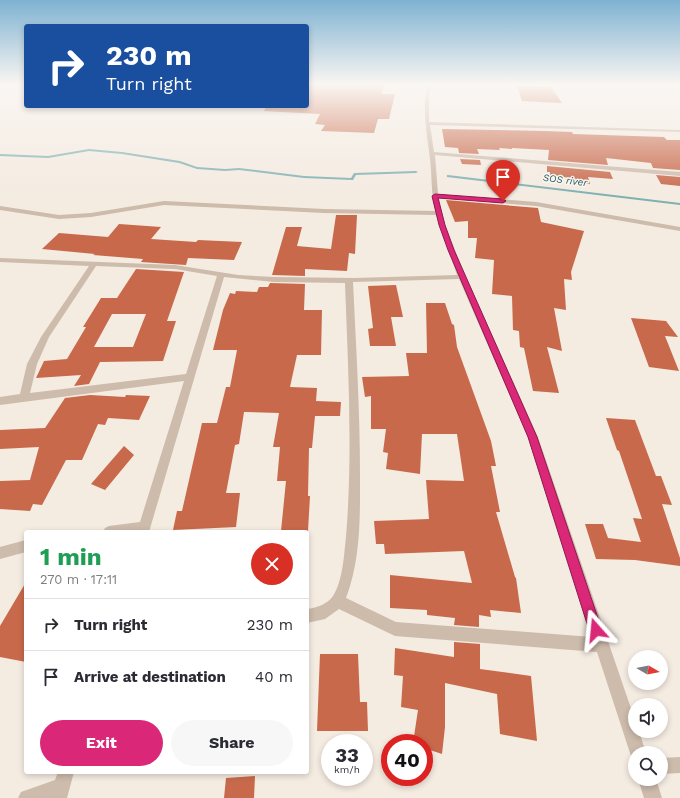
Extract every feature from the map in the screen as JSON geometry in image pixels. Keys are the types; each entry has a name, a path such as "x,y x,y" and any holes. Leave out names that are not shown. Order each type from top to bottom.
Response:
{"street":[{"path":"636,746 532,437 462,277 438,213 435,196 432,153 427,123 680,131"},
{"path":"432,153 680,174"},
{"path":"435,196 536,204 680,229"},
{"path":"0,208 66,217 92,215 142,204 164,203 324,211 438,213"},
{"path":"0,260 175,268 199,270 221,276 311,281 462,277"},
{"path":"24,397 32,364 45,337 93,265"},
{"path":"132,530 143,529 221,276"},
{"path":"309,616 320,614 338,601 347,577 351,552 354,514 354,433 349,280"},
{"path":"0,402 24,397 189,377"},
{"path":"0,553 24,547"},
{"path":"338,601 395,629 601,645"},
{"path":"668,766 680,765"},
{"path":"27,798 62,786"},
{"path":"649,786 653,798"}],"building":[{"path":"316,122 377,122 374,133 321,131 325,125 315,124"},
{"path":"442,129 545,131 572,132 573,134 664,137 667,140 680,140 680,170 653,168 651,163 606,158 608,165 548,160 549,150 499,148 500,150 477,149 479,154 459,153 458,148 445,147"},
{"path":"460,159 480,160 481,165 462,164"},
{"path":"547,166 610,172 613,179 588,177 590,184 571,182 570,178 550,175 550,172 547,172"},
{"path":"656,175 680,177 680,186 661,184"},
{"path":"446,200 538,208 541,222 584,231 571,272 572,280 564,279 566,310 554,308 562,351 547,347 559,393 533,391 524,348 520,347 519,331 513,330 512,296 492,294 494,260 475,258 477,238 468,238 468,221 455,222"},
{"path":"336,215 357,215 355,254 349,253 347,271 305,269 305,276 272,275 286,227 302,227 297,246 331,249"},
{"path":"119,224 161,227 151,239 196,242 198,240 242,242 234,260 188,258 186,265 141,262 143,259 42,249 59,233 108,237"},
{"path":"136,269 184,272 167,321 176,321 163,361 100,362 89,384 74,386 81,375 36,378 44,361 67,359 86,327 83,327 101,298 117,298","holes":["112,314 146,314 133,347 94,347"]},
{"path":"270,283 305,284 304,310 322,310 321,355 297,355 290,387 317,388 316,401 341,402 340,416 315,416 312,448 309,448 308,496 310,496 308,530 281,530 286,481 277,481 280,447 273,447 279,413 244,412 239,444 235,445 226,493 240,493 236,527 173,530 177,511 182,511 202,423 217,423 226,387 230,387 237,350 213,350 223,310 230,293 235,294 236,291 257,292 259,287 268,287"},
{"path":"396,285 403,317 391,317 396,346 370,346 368,329 373,328 368,286"},
{"path":"426,303 445,303 452,324 454,325 457,347 491,441 496,466 491,466 500,512 496,512 516,578 521,613 490,610 491,617 479,615 479,627 454,625 455,618 427,615 427,610 390,608 390,575 472,583 464,551 385,554 384,544 376,544 374,521 429,519 426,480 464,481 457,434 422,434 420,474 386,469 388,453 383,452 386,429 371,429 371,396 365,397 362,377 409,376 406,353 427,353"},
{"path":"631,318 666,321 678,337 665,336 679,371 649,367"},
{"path":"90,395 125,397 126,395 150,396 139,420 108,418 105,425 98,424 82,460 66,460 42,505 33,504 30,511 0,509 0,481 30,480 39,447 0,449 0,430 45,428 65,398"},
{"path":"606,418 635,420 656,476 661,476 672,505 662,504 680,558 680,566 635,560 596,559 585,524 603,524 608,538 641,542 633,518 642,519"},
{"path":"124,446 134,455 105,490 91,484"},
{"path":"24,585 24,662 0,657 0,626"},
{"path":"454,642 480,644 480,669 531,676 537,741 500,734 497,694 445,683 445,727 442,754 433,751 433,734 414,734 418,710 401,707 403,676 394,675 395,648 454,657"},
{"path":"320,654 358,654 360,702 367,702 368,731 317,731"},
{"path":"255,776 254,798 224,798 226,778"}],"waterway":[{"path":"0,155 48,157 89,150 122,153 180,162 197,168 225,170 239,169 304,177 352,179 355,174 416,172"},
{"name":"SOS river","path":"448,176 680,204"}],"route":[{"path":"503,201 435,196 438,213 451,250 523,413 532,437 596,630"}]}
